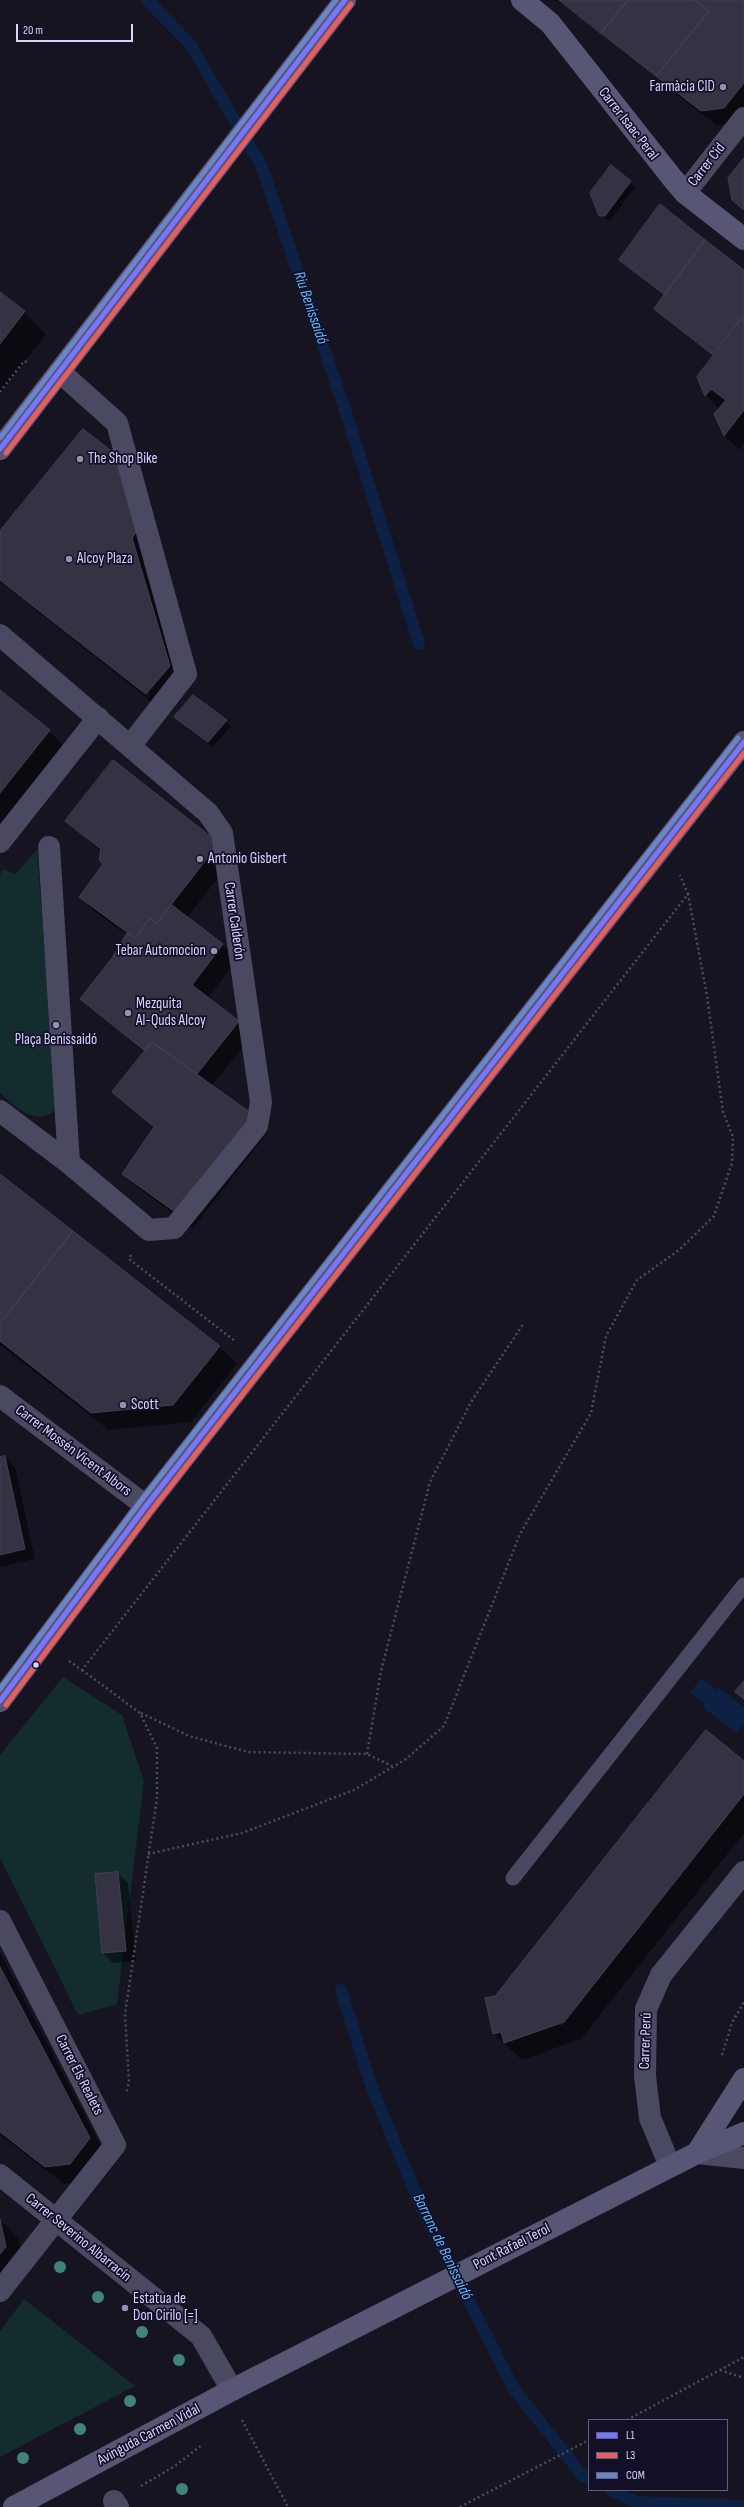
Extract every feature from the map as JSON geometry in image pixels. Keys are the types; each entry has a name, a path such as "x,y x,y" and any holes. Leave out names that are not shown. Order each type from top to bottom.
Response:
{"main road":[{"path":"0,449 345,0"},
{"path":"0,1701 146,1506 744,742"}],"street":[{"name":"Carrer Isaac Peral","path":"522,0 550,23 660,164 685,193 744,239"},
{"name":"Carrer Cid","path":"685,193 744,118"},
{"path":"60,372 117,423 186,674 130,746"},
{"name":"Carrer Calderón","path":"0,635 208,813 222,833 261,1102 257,1126 174,1228 150,1230"},
{"path":"0,842 98,718"},
{"path":"49,847 69,1163"},
{"path":"0,1111 69,1163 150,1230"},
{"name":"Carrer Mossén Vicent Albors","path":"0,1396 146,1506"},
{"name":"Carrer Perú","path":"684,2160 650,2118 645,2076 646,2009 661,1975 744,1872"},
{"name":"Carrer Els Realets","path":"0,1921 115,2145 56,2220"},
{"path":"684,2160 744,2079"},
{"name":"Pont Rafael Terol","path":"284,2364 684,2160 744,2133"},
{"path":"684,2160 744,2158"},
{"name":"Carrer Severino Albarracín","path":"0,2175 201,2336 232,2390"},
{"path":"0,2292 56,2220"},
{"name":"Avinguda Carmen Vidal","path":"14,2507 232,2390 284,2364"}],"lane":[{"path":"513,1878 744,1585"}],"path":[{"path":"148,1854 242,1834 354,1790 406,1759 444,1726 520,1534 591,1413 606,1336 637,1280 679,1250 714,1216 732,1163 733,1137 723,1112 707,996 688,894 666,842"},
{"path":"82,1670 688,894"},
{"path":"150,1230 128,1259 260,1360"},
{"path":"367,1754 381,1671 430,1482 471,1402 524,1323"},
{"path":"44,1644 140,1713 189,1736 248,1752 367,1754 392,1766"},
{"path":"126,2096 128,2082 125,2014 157,1798 157,1748 140,1713"},
{"path":"628,2419 744,2356"},
{"path":"720,2370 744,2378"},
{"path":"236,2420 241,2418 288,2507"},
{"path":"116,2504 175,2466 208,2440"},
{"path":"460,2507 588,2441"}],"green space":[{"path":"37,850 57,1105 52,1113 44,1116 30,1115 24,1112 0,1093 1,871 4,869 15,874"},
{"path":"63,1677 122,1715 144,1781 117,2004 78,2015 0,1858 0,1755"},
{"path":"24,2299 135,2386 0,2457 0,2331"}],"water":[{"path":"702,1678 716,1690 718,1687 744,1707 744,1723 736,1733 703,1707 705,1704 690,1692"}],"building":[{"path":"559,0 628,0 601,33"},
{"path":"628,0 694,0 709,11 656,76 601,33"},
{"path":"694,0 744,0 744,83 724,108 701,111 656,76 709,11"},
{"path":"744,158 744,210 732,200 728,178"},
{"path":"611,165 631,181 605,216 599,216 590,193"},
{"path":"660,204 705,240 665,295 619,260"},
{"path":"705,240 744,270 744,315 713,355 654,309"},
{"path":"0,292 25,311 0,344"},
{"path":"744,315 744,410 724,436 714,414 726,400 711,389 705,396 697,377"},
{"name":"Alcoy Plaza","path":"83,429 114,453 136,532 132,538 170,666 146,694 0,580 0,531"},
{"path":"0,690 50,730 0,793"},
{"path":"193,695 227,720 208,742 174,717"},
{"path":"113,760 219,843 156,924 150,918 135,938 79,897 103,864 99,860 101,849 65,821"},
{"path":"172,905 223,944 192,985 239,1021 197,1074 152,1042 145,1051 80,999 112,958 127,933 135,938 150,918 156,924"},
{"path":"152,1042 255,1116 178,1214 122,1174 154,1127 112,1092"},
{"path":"0,1174 73,1231 0,1324"},
{"path":"73,1231 220,1346 173,1405 91,1413 0,1341 0,1324"},
{"path":"5,1456 25,1549 0,1555 0,1457"},
{"path":"744,1681 744,1699 735,1692"},
{"path":"706,1730 744,1761 744,1794 564,2022 504,2043 501,2032 493,2034 485,1998 495,1996"},
{"path":"118,1872 126,1951 102,1953 95,1874"},
{"path":"0,1967 90,2138 70,2164 45,2167 0,2132"},
{"path":"0,2219 6,2247 0,2254"}],"waterway":[{"name":"Riu Benissaidó","path":"147,0 190,44 262,167 346,413 419,644"},
{"name":"Barranc de Benissaidó","path":"341,1990 371,2085 421,2207 514,2389 582,2475 588,2478"},
{"name":"Barranc de Benissaidó","path":"613,2491 636,2502 744,2506"}],"transit line":[{"name":"COM","path":"0,438 336,0"},
{"name":"L1","path":"0,449 345,0"},
{"name":"L3","path":"6,453 351,4"},
{"name":"COM","path":"0,1689 140,1502 738,738"},
{"name":"L1","path":"0,1701 146,1506 744,742"},
{"name":"L3","path":"6,1705 152,1510 744,753"}],"place":[{"name":"Farmàcia CID","path":"723,87"},
{"name":"The Shop Bike","path":"80,459"},
{"name":"Alcoy Plaza","path":"69,559"},
{"name":"Antonio Gisbert","path":"200,859"},
{"name":"Tebar Automocion","path":"214,951"},
{"name":"Mezquita Al-Quds Alcoy","path":"128,1013"},
{"name":"Plaça Benissaidó","path":"56,1025"},
{"name":"Scott","path":"123,1405"},
{"name":"Estatua de Don Cirilo [=]","path":"125,2308"}]}
